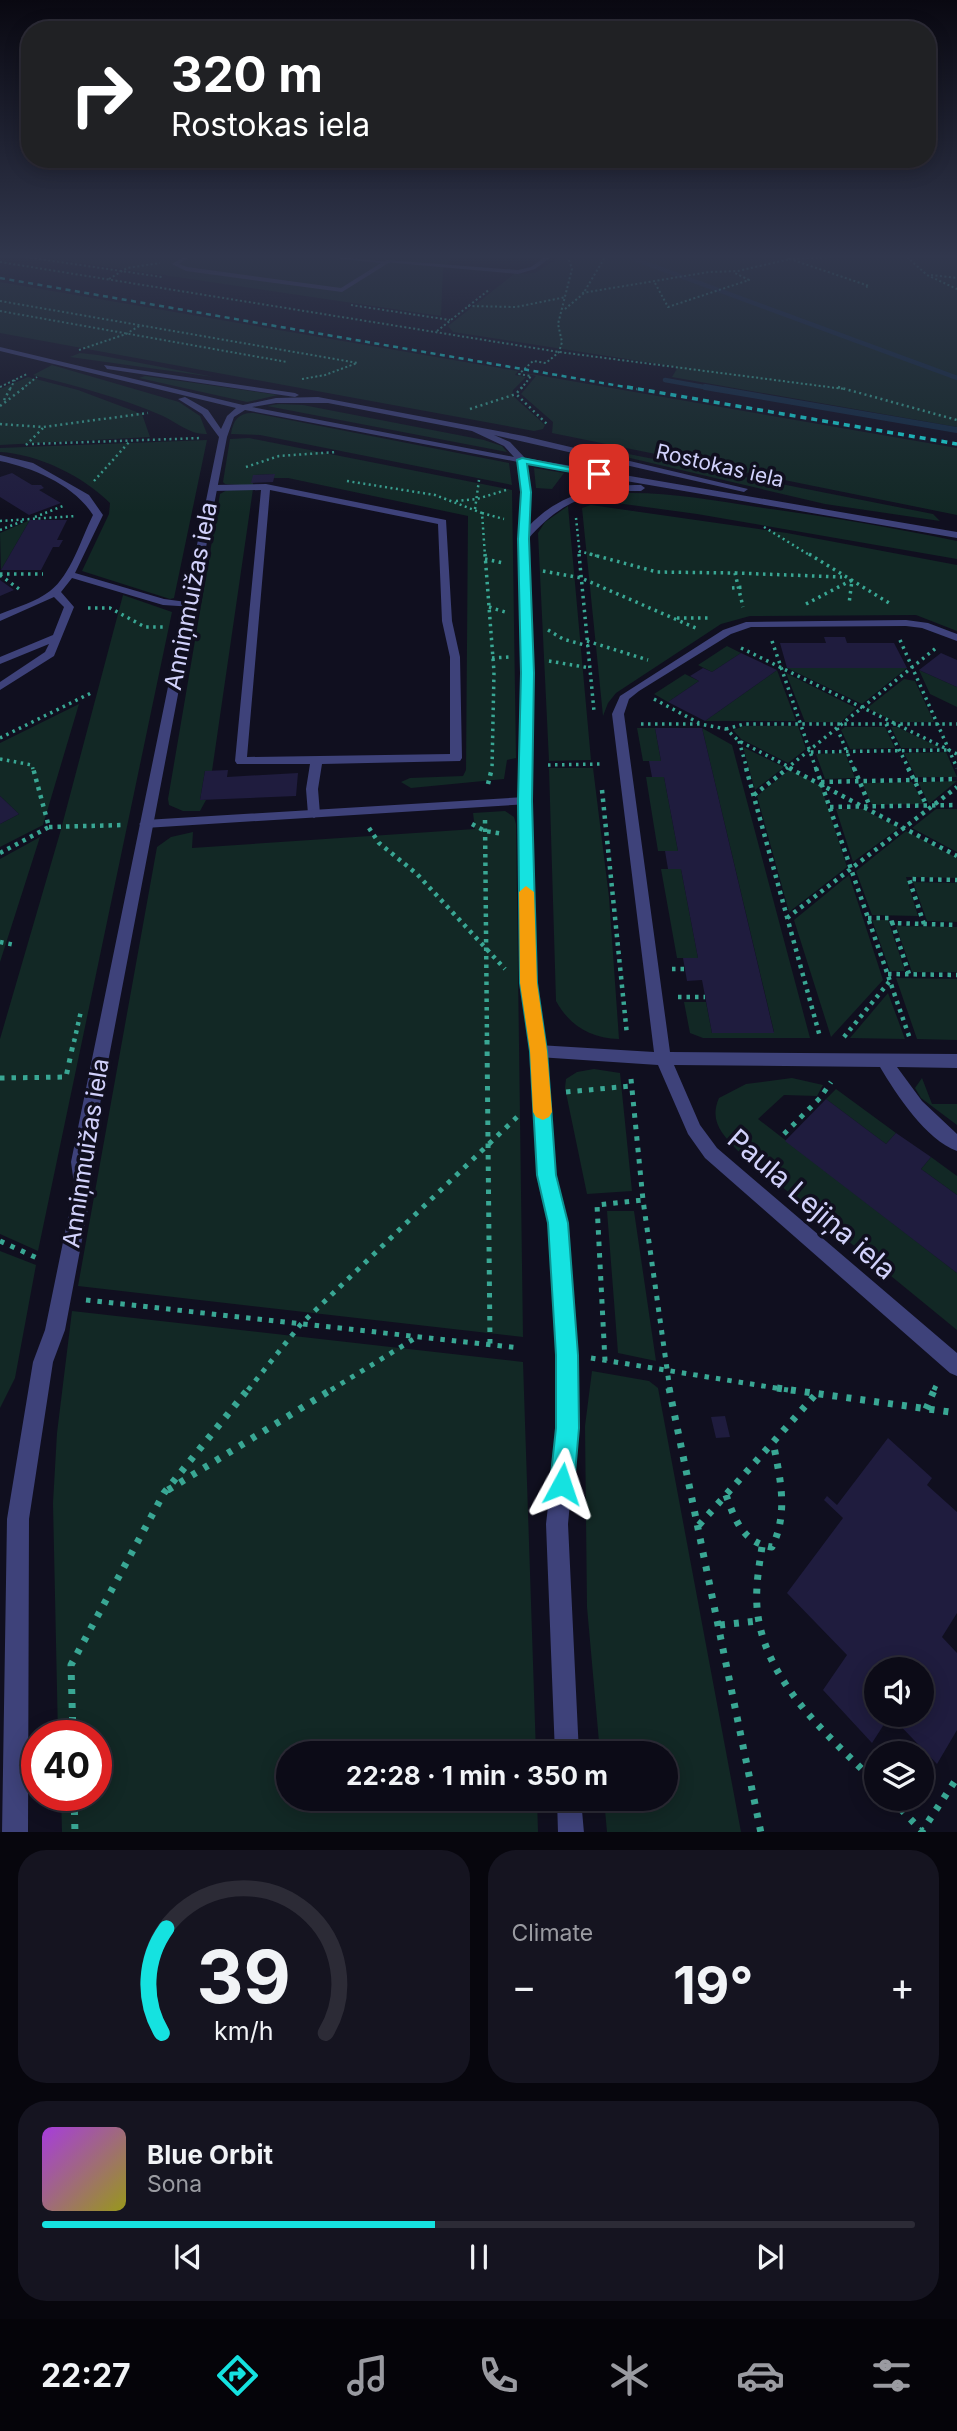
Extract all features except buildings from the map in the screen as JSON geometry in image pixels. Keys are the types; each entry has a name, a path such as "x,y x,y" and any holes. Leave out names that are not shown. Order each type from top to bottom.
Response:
{"street":[{"name":"Rostokas iela","path":"0,349 245,407 522,460 957,535"},
{"name":"Rostokas iela","path":"68,363 217,382 473,428 868,518"},
{"path":"149,386 196,405 205,412 223,437"},
{"path":"245,407 291,400 328,401"},
{"name":"Anniņmuižas iela","path":"15,1832 9,1520 43,1362 55,1330 83,1184 80,1162 223,437 230,417 245,407"},
{"path":"473,428 507,444 522,460 526,492 523,539 527,673 525,801 528,983 538,1051 546,1175 558,1223 567,1355 567,1428 557,1524 566,1741"},
{"path":"0,458 30,465 84,496 98,515 68,574 55,592 0,618"},
{"path":"213,488 266,487 443,522 447,621 455,657 456,758 241,761 266,487"},
{"path":"523,539 551,508 592,492 626,488 701,491"},
{"path":"68,574 163,602 190,605"},
{"path":"0,687 50,654 69,607 55,592"},
{"name":"Paula Lejiņa iela","path":"957,639 924,625 906,623 750,624 727,632 668,667 624,698 618,714 663,1058 694,1129 711,1153 957,1366"},
{"path":"0,661 56,637"},
{"path":"314,814 312,789 316,761"},
{"path":"145,824 525,801"},
{"path":"538,1051 663,1058 957,1061"},
{"path":"885,1061 898,1084 922,1112 957,1144"},
{"path":"569,1811 570,1832"}],"path":[{"path":"79,350 97,342"},
{"path":"178,342 287,362"},
{"path":"241,342 358,363 325,375 296,380"},
{"path":"501,342 686,370 835,386 957,420"},
{"path":"465,411 516,394 531,376 519,374 533,361 546,363 559,352 562,342"},
{"path":"0,406 19,374"},
{"path":"0,387 26,375"},
{"path":"0,406 37,377"},
{"path":"516,394 549,423 548,427"},
{"path":"0,424 43,427 148,413"},
{"path":"26,444 43,427"},
{"path":"14,445 208,438"},
{"path":"0,530 84,496 131,440"},
{"path":"213,488 249,465 272,457 337,452"},
{"path":"475,509 480,480"},
{"path":"456,501 477,499 515,488"},
{"path":"0,521 78,516"},
{"path":"764,527 899,609"},
{"path":"579,551 657,572 846,577"},
{"path":"735,573 746,618"},
{"path":"0,574 68,574"},
{"path":"581,578 707,633"},
{"path":"803,605 852,580"},
{"path":"848,607 852,580"},
{"path":"732,588 745,587"},
{"path":"69,607 110,608 145,627 186,628"},
{"path":"769,630 779,666 831,807 911,1044"},
{"path":"895,630 957,768"},
{"path":"587,641 668,667"},
{"path":"754,795 945,641"},
{"path":"729,642 957,754"},
{"path":"490,1344 486,802 493,765 493,667"},
{"path":"0,738 91,694"},
{"path":"646,695 700,723"},
{"path":"635,724 700,723 726,729 744,724 957,724"},
{"path":"886,724 930,806"},
{"path":"837,728 870,807"},
{"path":"726,729 739,741 957,856"},
{"path":"739,741 822,1043"},
{"path":"811,750 949,750"},
{"path":"0,759 33,765 49,827"},
{"path":"548,765 600,764"},
{"path":"822,783 957,779"},
{"path":"788,918 957,787"},
{"path":"831,807 957,806"},
{"path":"365,810 370,832 423,879 486,953 517,979 528,983"},
{"path":"0,853 49,827 145,824"},
{"path":"924,924 909,879 957,880"},
{"path":"868,918 891,918 909,974"},
{"path":"892,923 957,925"},
{"path":"0,942 15,946"},
{"path":"888,974 957,975"},
{"path":"839,1043 890,981"},
{"path":"676,997 705,997"},
{"path":"0,1078 66,1077 81,1011"},
{"path":"784,1134 820,1098 832,1080"},
{"path":"73,1720 71,1665 164,1493 301,1324 541,1094 631,1084 643,1200 666,1371 761,1832"},
{"path":"605,1361 597,1205 643,1200"},
{"path":"0,1241 37,1258"},
{"path":"75,1298 520,1348"},
{"path":"164,1493 418,1336"},
{"path":"591,1358 816,1394 957,1413"},
{"path":"698,1526 816,1394"},
{"path":"726,1495 739,1528 750,1540 762,1547 772,1547 779,1535 784,1507 773,1442"},
{"path":"762,1547 756,1573 757,1621 766,1650 778,1676 795,1698 864,1770"},
{"path":"720,1625 757,1621"},
{"path":"902,1811 922,1832 957,1778"},
{"path":"74,1811 75,1832"}],"green space":[{"path":"52,342 352,342 518,371 515,375 526,377 513,390 512,395 545,425 543,429 534,431"},
{"path":"520,342 957,342 957,427 672,377 678,367"},
{"path":"80,353 98,355 214,377 70,357"},
{"path":"52,365 179,402 200,416 207,434 190,431 163,416 115,398 33,375"},
{"path":"525,373 957,448 957,515 552,433 553,422 521,394 536,376"},
{"path":"145,376 278,395 247,402 139,378"},
{"path":"28,377 78,390 142,414 150,437 0,445 0,389"},
{"path":"303,405 484,440 502,446 507,452 267,406"},
{"path":"254,413 509,463 512,485 260,435 231,434 238,418"},
{"path":"249,438 512,490 516,758 507,760 504,779 411,788 401,782 410,778 463,776 466,770 468,516 288,478 274,478 274,474 253,475 253,486 225,484 223,482 230,439"},
{"path":"207,440 174,598 170,599 82,571 109,514 110,503 87,484 59,468 29,457 0,452 0,448"},
{"path":"598,448 933,514 940,521 825,504 596,450"},
{"path":"534,468 564,473 552,489 536,488"},
{"path":"253,489 212,771 205,771 200,800 206,800 200,811 183,811 169,805 168,799 220,494 227,490"},
{"path":"624,493 707,499 932,536 957,541 957,559 697,514 587,499"},
{"path":"591,505 787,533 957,565 957,631 916,615 750,616 721,624 616,693 603,716 582,508"},
{"path":"568,506 591,760 549,761 538,533 545,522"},
{"path":"30,520 1,570 0,533"},
{"path":"123,595 172,612 38,1251 0,1234 0,1039 60,833"},
{"path":"727,646 741,653 712,672 698,665"},
{"path":"787,668 907,668 862,704"},
{"path":"777,670 796,721 705,721"},
{"path":"919,670 957,687 957,707 930,694"},
{"path":"786,673 856,708 841,722 805,722"},
{"path":"685,674 699,681 668,702 654,694"},
{"path":"904,679 915,681 934,722 895,722 867,708"},
{"path":"79,704 43,825 0,847 0,824 19,814 0,796 0,743"},
{"path":"744,726 798,726 806,749 788,763 741,739 733,730"},
{"path":"845,727 885,727 895,748 850,749 841,730"},
{"path":"891,727 897,727 941,748 901,748"},
{"path":"637,728 655,728 661,761 643,761"},
{"path":"702,728 732,745 810,1038 703,1038 690,1033 684,1002 706,1002 712,1033 774,1032"},
{"path":"743,747 784,767 755,790"},
{"path":"946,752 957,777 916,777 904,753"},
{"path":"845,753 855,778 825,779 816,754"},
{"path":"549,768 593,768 609,897 619,1039 599,1036 582,1029 574,1024 556,1001"},
{"path":"789,770 821,786 847,867 789,912 757,796"},
{"path":"646,777 664,777 678,851 658,851"},
{"path":"957,781 929,804 918,782"},
{"path":"912,782 924,804 872,805 862,783"},
{"path":"836,809 863,809 899,828 853,862"},
{"path":"936,809 957,809 957,852 912,828"},
{"path":"505,811 514,817 516,824 523,1337 78,1286 157,847 171,837 193,832 192,848 475,829 473,813"},
{"path":"906,831 957,858 957,878 906,877 918,916 872,915 856,871"},
{"path":"40,837 0,962 0,859"},
{"path":"661,869 681,869 698,958 677,958"},
{"path":"849,875 883,980 831,1037 794,920"},
{"path":"913,882 957,883 957,922 927,921"},
{"path":"872,920 888,920 905,971 890,971"},
{"path":"896,926 957,927 957,972 912,972"},
{"path":"896,978 957,979 957,1040 917,1039"},
{"path":"888,993 905,1039 850,1038"},
{"path":"594,1069 620,1073 632,1191 587,1194 565,1088 566,1079 577,1072"},
{"path":"792,1078 823,1085 817,1096 784,1095 758,1119 957,1273 957,1330 737,1150 722,1133 715,1114 719,1098 746,1084"},
{"path":"922,1078 932,1104 957,1104 957,1125 921,1098 915,1088"},
{"path":"836,1089 896,1133 886,1144 826,1099"},
{"path":"931,1157 957,1176 957,1195 921,1169"},
{"path":"607,1211 634,1211 656,1361 618,1353"},
{"path":"0,1251 36,1265 15,1378 0,1408"},
{"path":"72,1311 523,1362 536,1741 276,1741 276,1811 537,1811 538,1832 62,1832 61,1811 112,1811 112,1720 58,1720 53,1503 57,1433"},
{"path":"592,1371 649,1381 658,1388 741,1832 607,1832 605,1811 678,1811 678,1741 599,1741 587,1607 585,1426"}],"waterway":[{"path":"861,342 957,378"},
{"path":"665,380 715,389"},
{"path":"705,387 957,430"}],"railway":[{"path":"370,342 637,389"},
{"path":"627,387 957,444"}],"slow traffic":[{"path":"526,892 528,983 543,1112"}],"route":[{"path":"562,1484 567,1428 567,1355 558,1223 546,1175 538,1051 528,983 525,801 527,673 523,539 526,492 522,460 599,474"}]}
